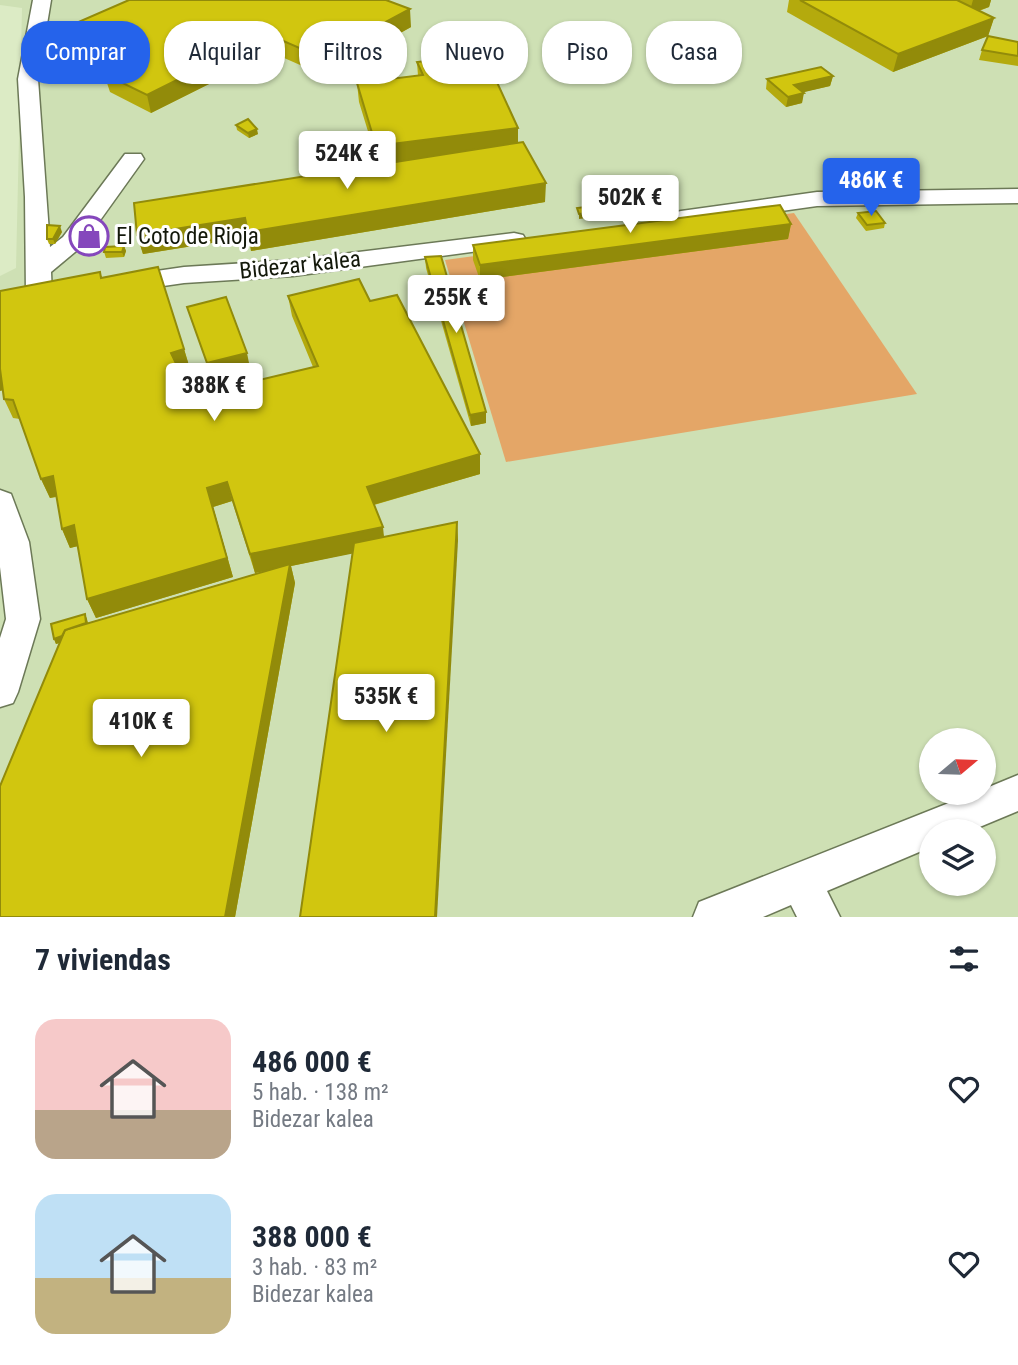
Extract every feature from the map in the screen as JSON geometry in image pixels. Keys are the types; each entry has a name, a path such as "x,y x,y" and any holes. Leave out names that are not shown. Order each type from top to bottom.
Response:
{"street":[{"path":"39,296 37,197 27,79 42,0"},
{"path":"38,270 72,242 132,159"},
{"path":"661,221 817,200 955,195 1018,196"},
{"name":"Bidezar kalea","path":"105,287 184,275 293,268 539,237"},
{"path":"13,300 65,292"},
{"path":"0,502 13,542 23,619 0,692"},
{"path":"714,917 1018,793"},
{"path":"800,881 819,917"}],"shaded area":[{"path":"0,0 1018,0 1018,917 0,917 0,276 16,268 21,51 21,84 150,84 150,21 22,21 22,8 0,5"},
{"path":"794,213 917,394 506,462 445,260"}],"building":[{"path":"129,0 386,0 410,9 388,21 299,21 299,48 285,42 285,21 164,21 164,84 169,84 147,95 124,84 150,84 150,21 81,21"},
{"path":"800,0 957,0 994,18 898,54"},
{"path":"988,36 1018,42 1018,56 982,50"},
{"path":"821,67 833,76 794,85 804,93 788,97 767,79"},
{"path":"421,75 421,84 498,84 518,128 376,146 357,84 407,84 407,77"},
{"path":"248,119 257,129 248,133 236,125"},
{"path":"523,142 546,183 248,232 245,218 137,235 134,203"},
{"path":"609,204 611,210 579,214 577,208"},
{"path":"780,205 791,224 480,265 473,245"},
{"path":"876,211 885,223 867,225 858,213"},
{"path":"47,225 60,226 53,239 47,239"},
{"path":"124,246 122,252 104,252 105,247"},
{"path":"441,256 486,412 470,415 425,257"},
{"path":"158,267 184,349 171,353 184,380 195,377 197,385 219,379 222,389 318,366 288,296 359,279 370,301 397,295 480,454 367,487 383,527 250,554 227,482 207,488 227,558 87,599 74,525 62,529 53,476 41,479 13,400 4,399 0,369 0,291 100,272 101,278"},
{"path":"226,297 247,353 207,363 187,307"},
{"path":"457,522 435,917 300,917 354,543"},
{"path":"290,564 225,917 0,917 0,786 65,630"},
{"path":"85,614 86,623 65,630 62,636 54,639 51,624"}],"place":[{"name":"El Coto de Rioja","path":"89,236"}]}
